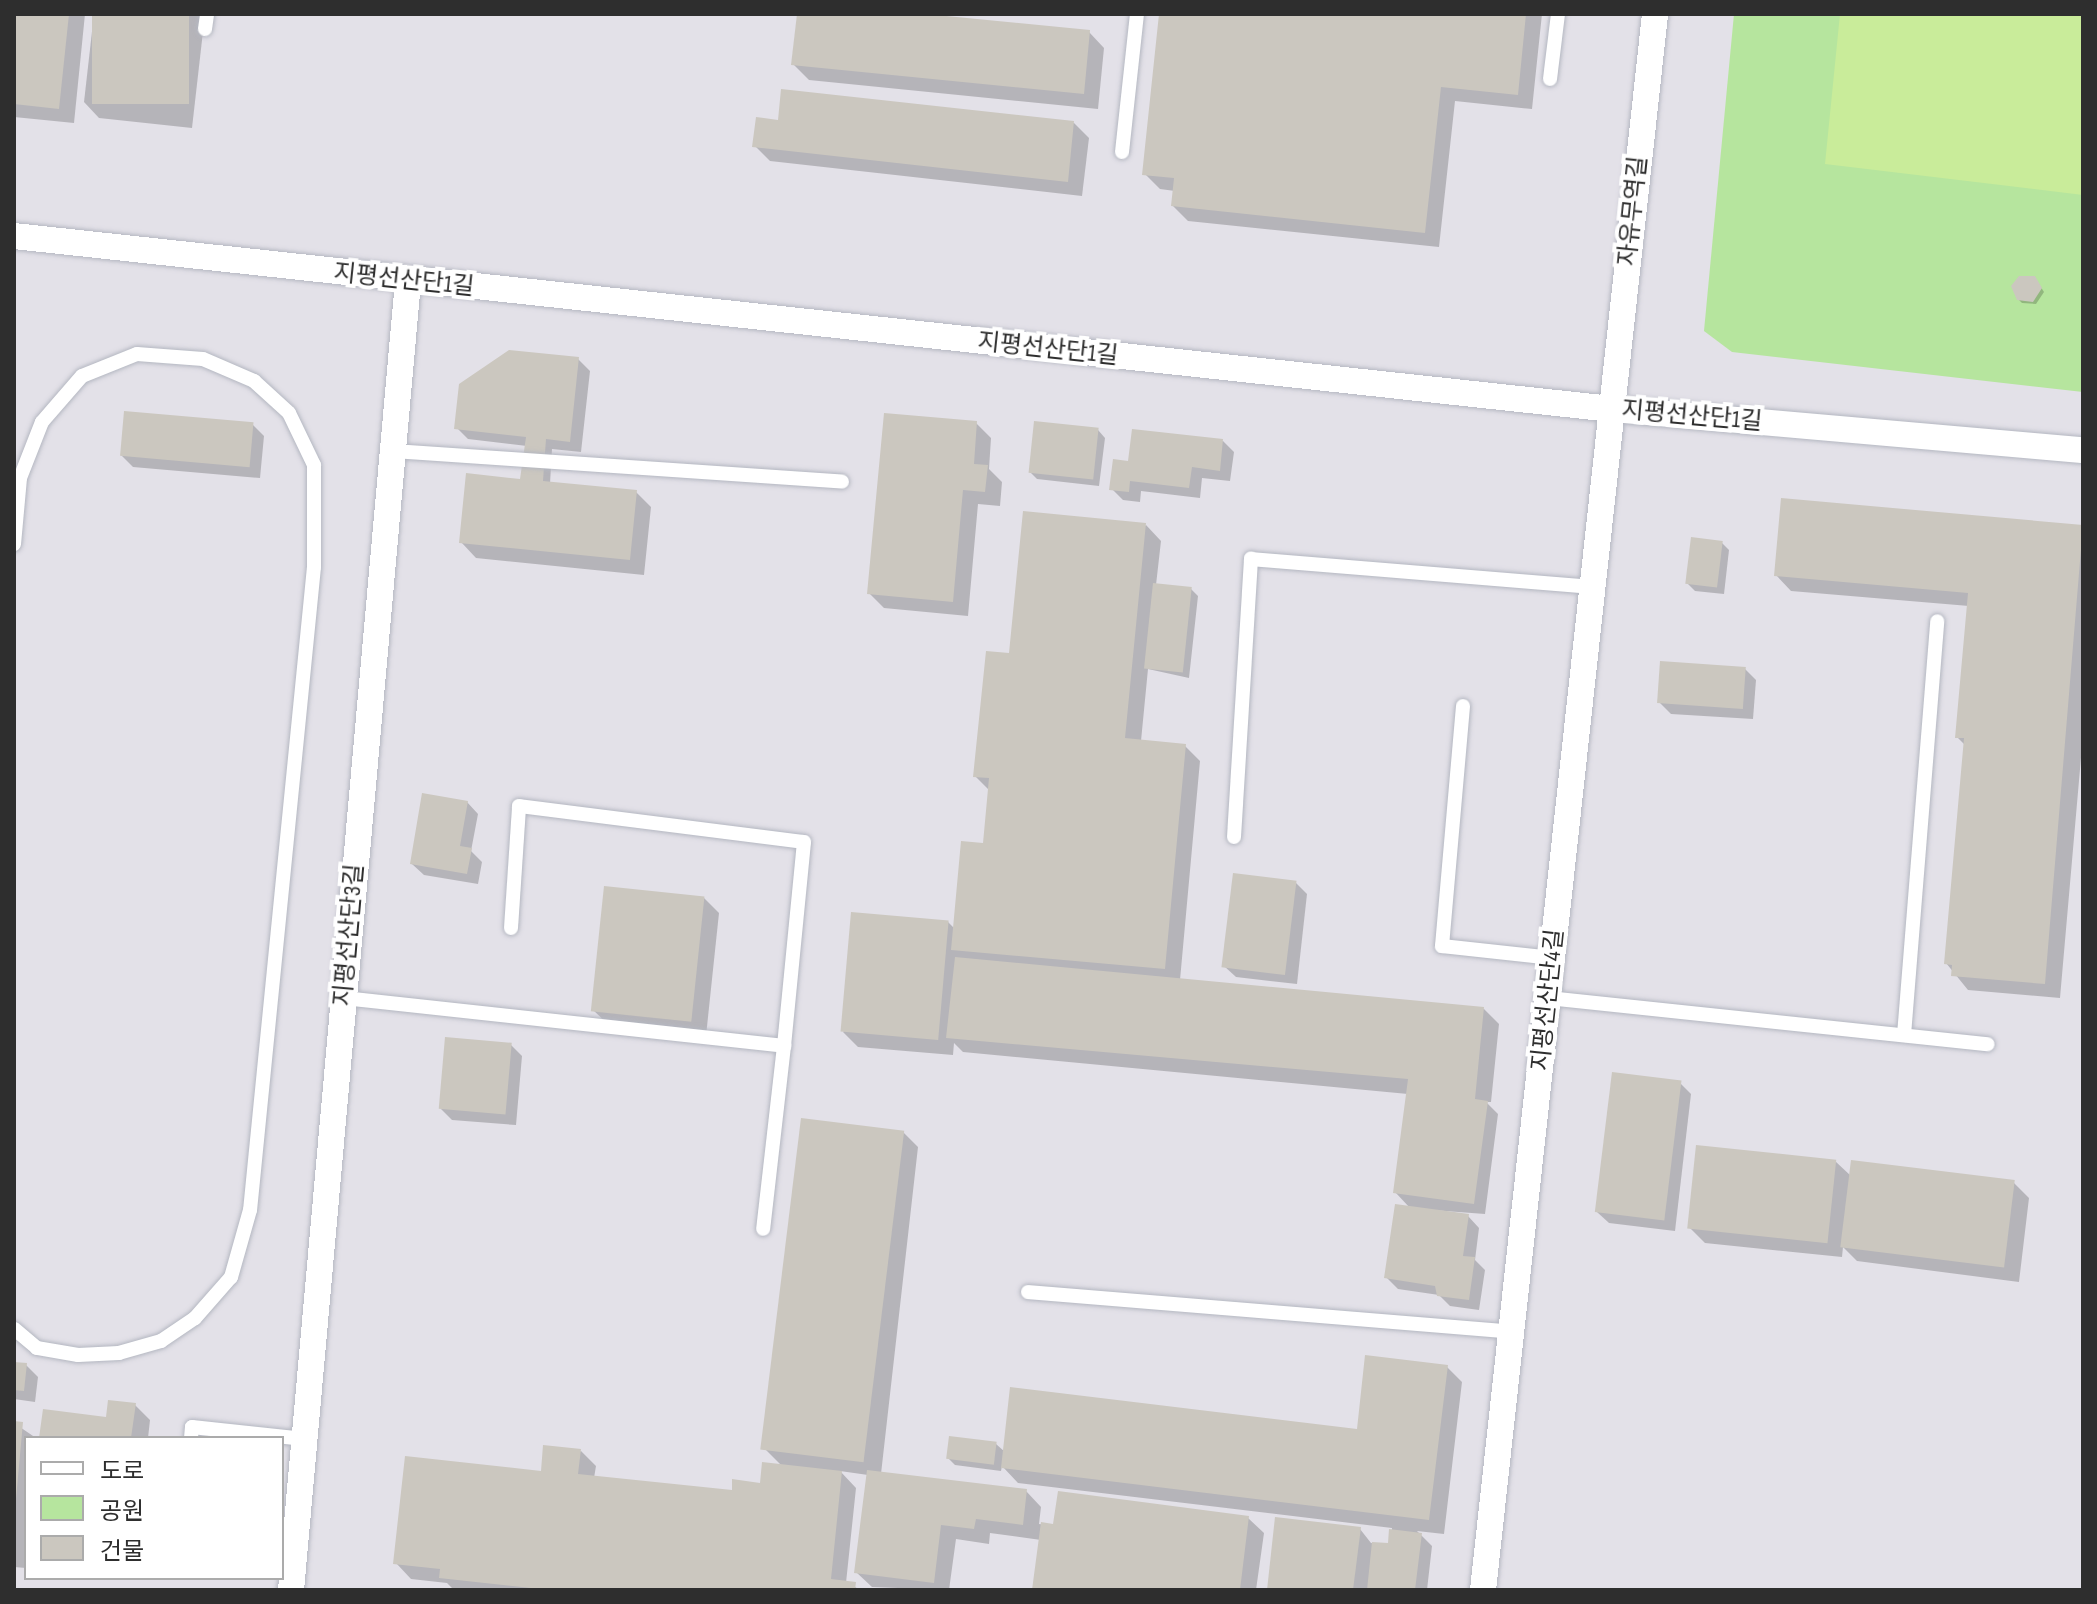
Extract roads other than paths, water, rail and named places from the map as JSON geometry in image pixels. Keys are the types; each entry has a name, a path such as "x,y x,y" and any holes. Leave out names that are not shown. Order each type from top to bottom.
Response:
{"street":[{"name":"자유무역길","path":"1612,409 1655,14"},
{"name":"지평선산단1길","path":"14,236 1612,409 2083,450"},
{"name":"지평선산단3길","path":"291,1590 408,281"},
{"name":"지평선산단4길","path":"1483,1590 1612,409"}],"lane":[{"path":"1122,152 1137,14"},
{"path":"1550,79 1558,14"},
{"path":"14,544 20,478 42,422 82,376 137,354 203,359 254,381 289,413 314,465 314,567 251,1195 231,1277 195,1318 161,1341 119,1353 78,1355 37,1348 14,1329"},
{"path":"393,451 842,482"},
{"path":"1234,837 1251,559 1592,587"},
{"path":"1904,1035 1937,621"},
{"path":"1463,706 1442,946 1552,958"},
{"path":"511,928 519,806 804,842 763,1229"},
{"path":"344,998 784,1046"},
{"path":"1548,998 1988,1044"},
{"path":"1028,1292 1511,1332"},
{"path":"191,1436 192,1427 276,1436"},
{"path":"284,1437 304,1439"}]}
